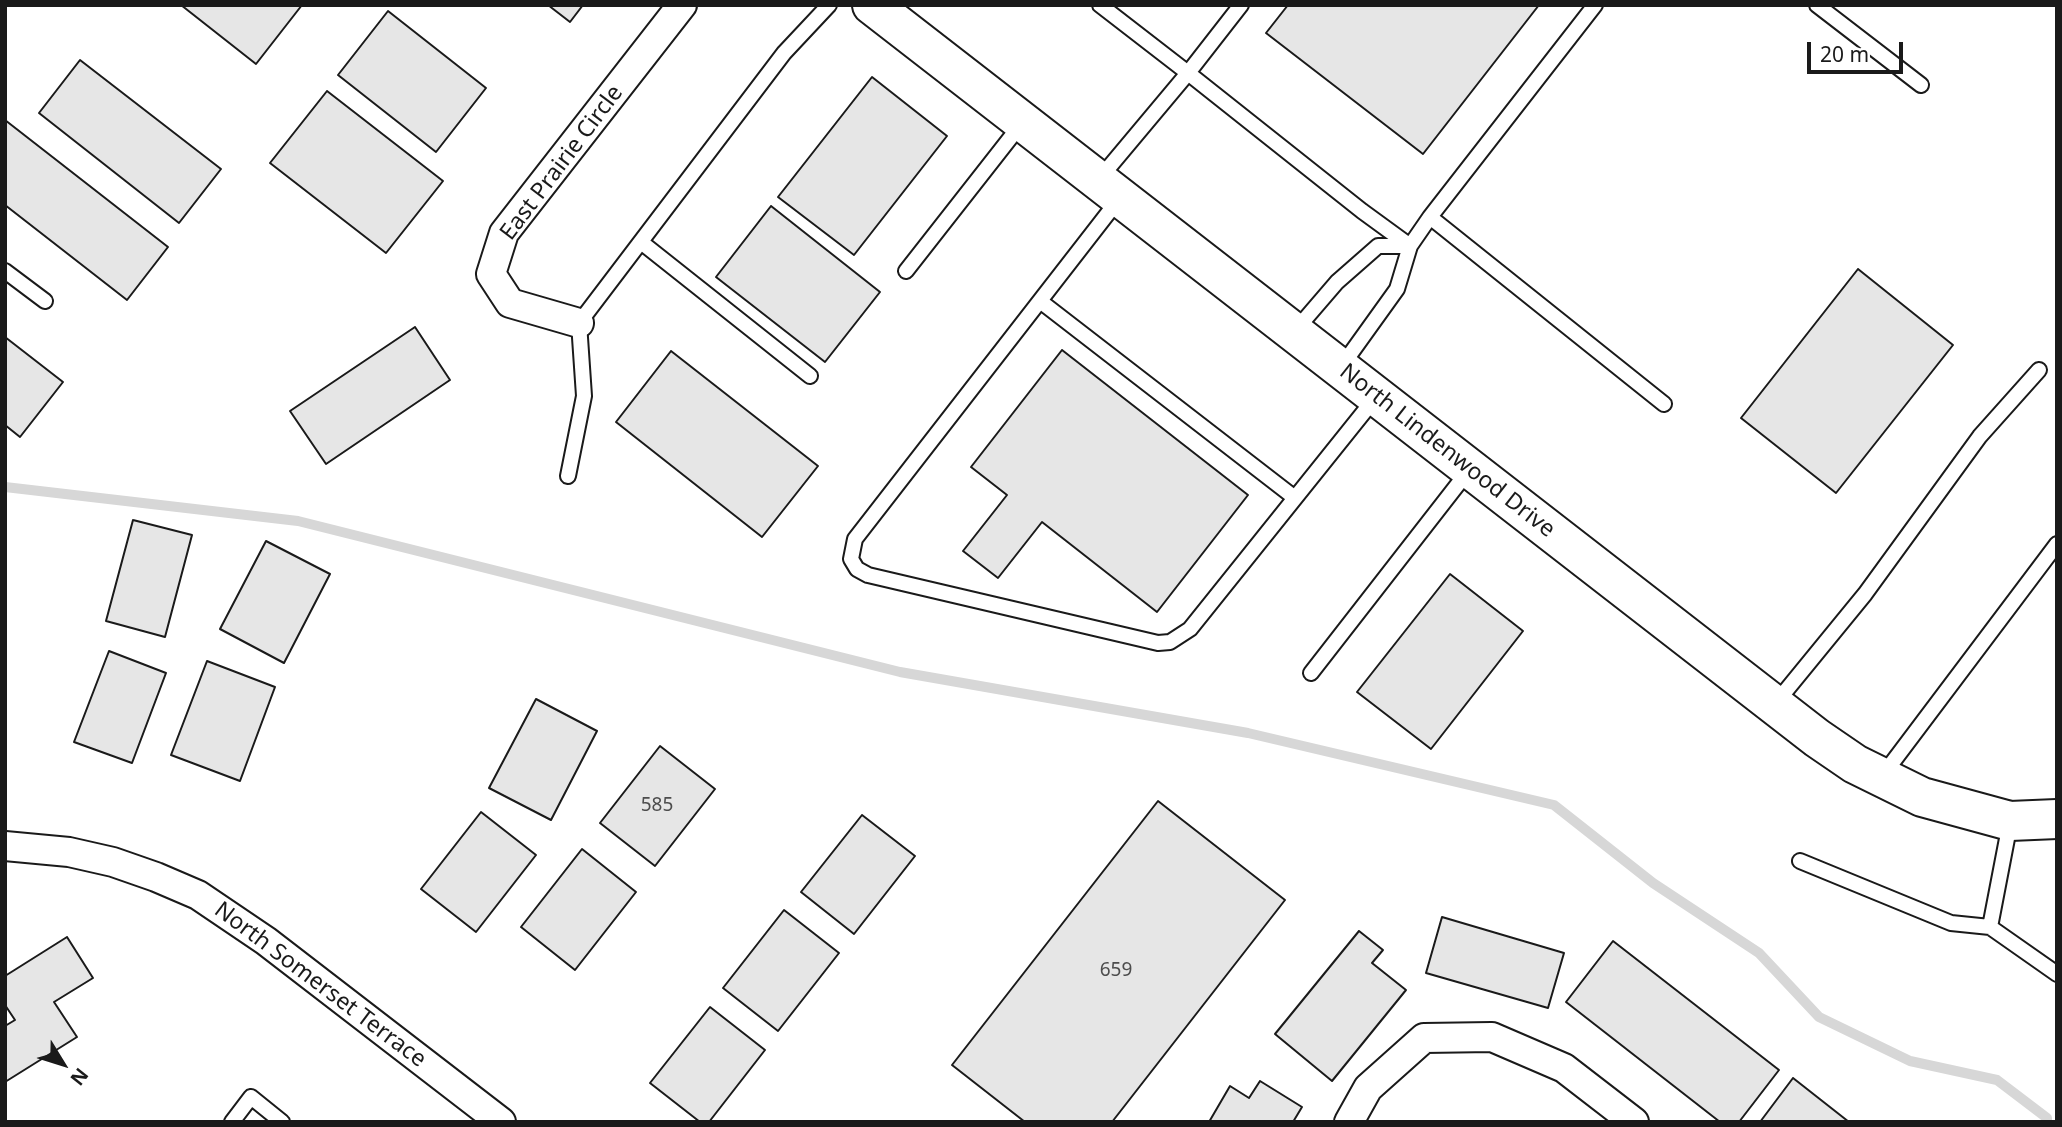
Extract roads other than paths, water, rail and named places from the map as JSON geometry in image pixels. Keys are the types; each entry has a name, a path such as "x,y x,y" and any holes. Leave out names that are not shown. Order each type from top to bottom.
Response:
{"street":[{"name":"East Prairie Circle","path":"579,323 510,303 491,274 497,253 504,233 682,5"},
{"name":"North Lindenwood Drive","path":"872,5 1774,705 1855,764 1922,797 2010,821 2057,818"},
{"name":"North Somerset Terrace","path":"5,846 69,852 113,862 198,895 257,934 501,1122"},
{"path":"1349,1122 1368,1088 1424,1038 1492,1037 1564,1068 1634,1122"}],"lane":[{"path":"568,476 583,396 579,323 784,53 829,5"},
{"path":"1100,5 1410,246"},
{"path":"1241,5 1188,73 1109,189 1040,301 855,539 852,559 857,569 868,575 1158,643 1170,642 1190,629 1376,396"},
{"path":"1340,368 1397,289 1410,246 1595,5"},
{"path":"1817,5 1921,85"},
{"path":"906,271 1023,122"},
{"path":"1430,218 1664,404"},
{"path":"641,242 810,376"},
{"path":"1294,333 1337,282 1378,246 1410,246"},
{"path":"5,271 45,301"},
{"path":"1040,301 1295,498"},
{"path":"1774,705 1865,594 1980,436 2039,370"},
{"path":"1311,673 1469,468"},
{"path":"1881,777 2057,544"},
{"path":"1990,927 2010,821"},
{"path":"1800,861 1951,923 1990,927 2057,974"},
{"path":"232,1122 251,1097 282,1122"}],"waterway":[{"path":"5,487 298,521 900,672 1248,733 1554,805 1653,883 1759,953 1819,1017 1910,1061 1997,1080 2047,1118 2047,1122"}]}
